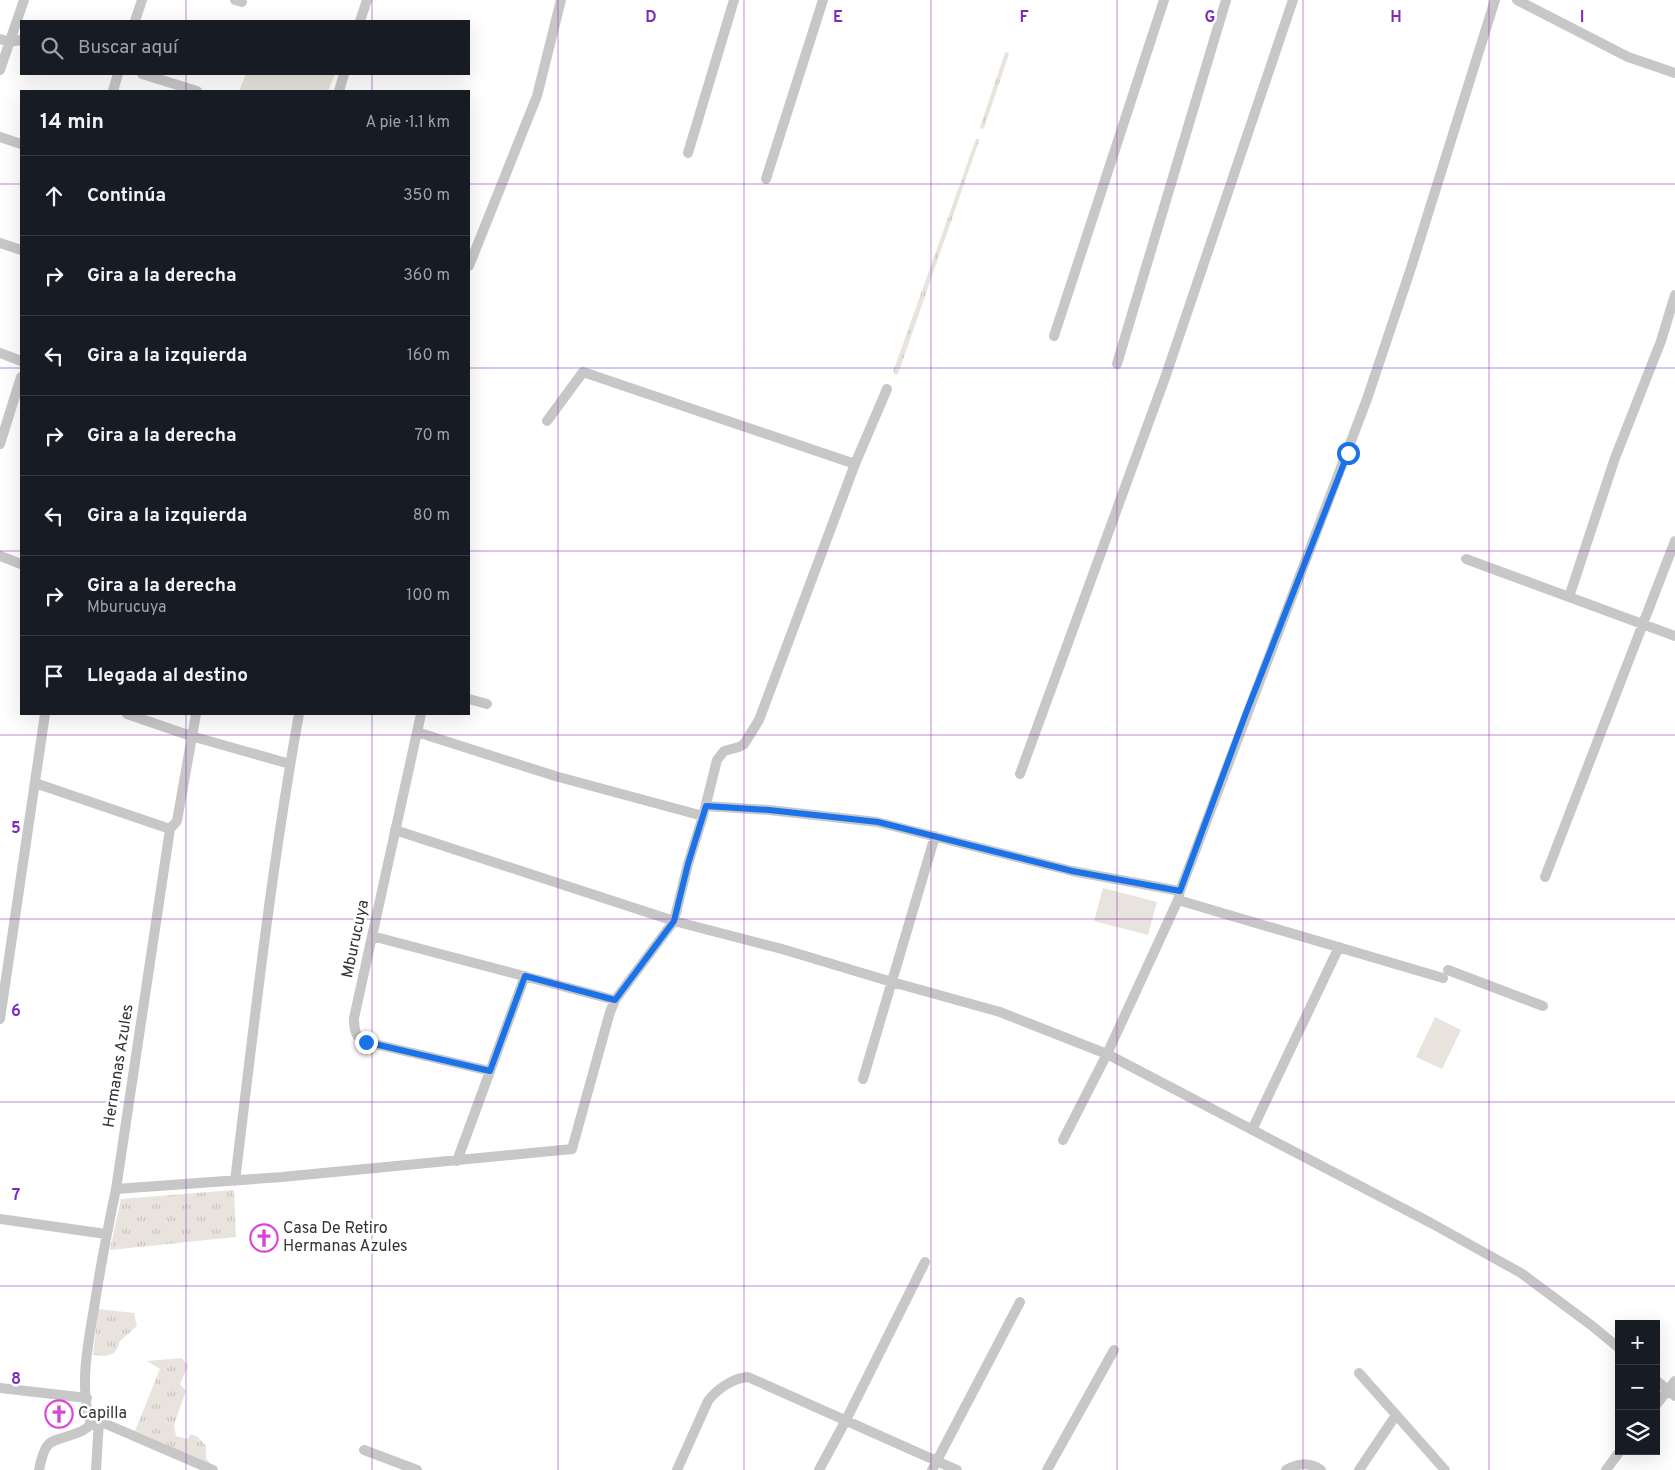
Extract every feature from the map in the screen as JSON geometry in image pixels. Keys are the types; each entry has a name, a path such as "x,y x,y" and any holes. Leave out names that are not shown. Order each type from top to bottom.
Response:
{"street":[{"path":"0,70 5,40 24,0"},
{"path":"135,20 142,0"},
{"path":"360,20 367,0"},
{"path":"470,264 537,96 561,0"},
{"path":"688,153 734,0"},
{"path":"766,179 823,0"},
{"path":"1054,336 1164,0"},
{"path":"1117,364 1226,0"},
{"path":"1020,774 1166,375 1293,0"},
{"path":"1063,1140 1107,1054 1179,895 1367,399 1495,0"},
{"path":"1517,0 1628,56 1675,73"},
{"path":"5,40 20,40"},
{"path":"113,90 118,75"},
{"path":"145,75 194,90"},
{"path":"339,90 344,75"},
{"path":"0,137 20,144"},
{"path":"0,243 20,250"},
{"path":"1568,596 1616,458 1661,341 1675,296"},
{"path":"0,353 20,361"},
{"path":"547,421 583,372 855,464"},
{"path":"0,444 20,380"},
{"path":"116,1189 235,1181 572,1149 610,1012 615,1000 674,921 717,760 722,752 744,744 759,720 855,464 886,389"},
{"path":"1545,877 1675,541"},
{"path":"0,556 20,564"},
{"path":"1466,558 1675,636"},
{"path":"470,699 487,704"},
{"path":"0,1019 45,715"},
{"path":"130,715 191,736 290,764"},
{"name":"Hermanas Azules","path":"96,1470 95,1422 88,1414 86,1380 88,1345 106,1234 116,1189 170,829 176,821 196,715"},
{"path":"235,1181 260,977 290,764 299,715"},
{"name":"Mburucuya","path":"421,715 354,1018 354,1026 357,1037 366,1042 490,1071"},
{"path":"417,732 555,776 704,811 769,810 878,822 1072,871 1179,895 1339,947 1446,974 1543,1006"},
{"path":"35,783 170,829"},
{"path":"395,830 674,921 782,949 1000,1012 1107,1054 1431,1223 1521,1274 1615,1345"},
{"path":"863,1079 935,836"},
{"path":"372,936 615,1000"},
{"path":"1252,1130 1339,947"},
{"path":"457,1161 525,976"},
{"path":"0,1219 106,1234"},
{"path":"819,1470 925,1262"},
{"path":"934,1466 1020,1302"},
{"path":"1047,1470 1114,1350"},
{"path":"1359,1373 1445,1470"},
{"path":"677,1470 708,1401 719,1390 741,1378 753,1378 846,1420 934,1466 957,1470"},
{"path":"1660,1402 1671,1393 1675,1381"},
{"path":"1660,1383 1671,1393"},
{"path":"0,1388 87,1398"},
{"path":"1359,1470 1396,1415"},
{"path":"39,1470 42,1452 46,1446 51,1442 83,1430 95,1422 213,1470"},
{"path":"364,1450 417,1470"},
{"path":"1606,1470 1617,1455"},
{"path":"1286,1470 1294,1465 1301,1464 1309,1464 1321,1470"}],"green space":[{"path":"1005,53 1009,54 984,128 981,129 980,127"},
{"path":"246,75 335,75 328,90 239,90"},
{"path":"976,139 979,139 979,141 898,374 896,375 893,372"},
{"path":"1103,888 1157,902 1148,935 1094,921"},
{"path":"1435,1017 1461,1030 1442,1069 1416,1057"},
{"path":"234,1190 236,1237 110,1250 121,1199"},
{"path":"98,1309 134,1313 137,1326 120,1341 114,1353 105,1356 93,1355"},
{"path":"182,1358 188,1366 180,1384 186,1391 174,1425 176,1436 187,1439 191,1434 198,1437 206,1446 206,1458 210,1464 135,1431 160,1369 147,1361"}],"place":[{"name":"Casa De Retiro Hermanas Azules","path":"264,1238"},
{"name":"Capilla","path":"59,1414"}],"route":[{"path":"366,1042 490,1071 525,976 615,1000 674,921 688,864 706,806 769,810 878,822 1072,871 1180,891 1246,713 1348,453"}]}
